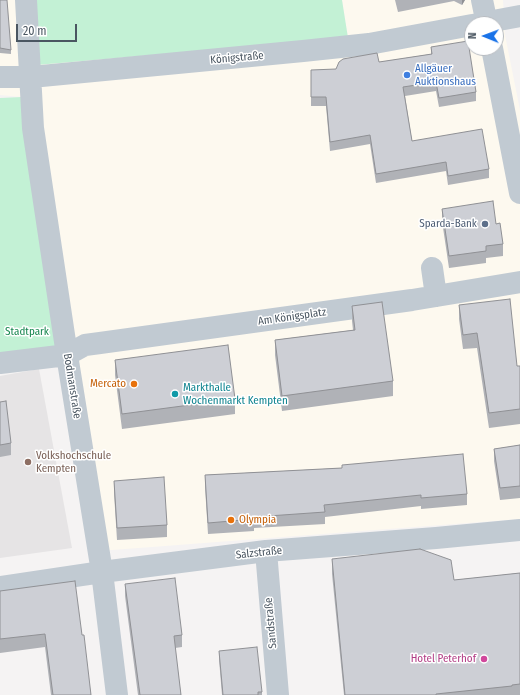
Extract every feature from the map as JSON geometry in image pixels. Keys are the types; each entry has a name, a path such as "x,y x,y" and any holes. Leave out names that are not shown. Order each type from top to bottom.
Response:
{"street":[{"name":"Bodmanstraße","path":"26,0 33,128 67,355 102,572 117,695"},
{"path":"481,16 482,0"},
{"name":"Königstraße","path":"504,19 520,16"},
{"name":"Königstraße","path":"0,77 31,77 295,52 369,44 464,27"},
{"path":"494,56 520,193"},
{"path":"432,268 436,296"},
{"name":"Am Königsplatz","path":"67,355 85,345 436,296 520,282"},
{"path":"0,363 67,355"},
{"name":"Salzstraße","path":"0,587 266,551 520,530"},
{"name":"Sandstraße","path":"266,551 278,695"}],"shaded area":[{"path":"0,0 25,0 348,37 342,0 503,0 504,16 464,16 464,56 504,56 504,18 505,35 520,110 520,519 99,551 22,97 0,95"},
{"name":"Volkshochschule Kempten","path":"39,369 72,548 0,558 0,376"}],"green space":[{"path":"25,0 342,0 348,38 25,66"},
{"name":"Stadtpark","path":"22,97 57,355 0,362 0,98"}],"building":[{"path":"0,0 7,0 11,50 0,48"},
{"path":"464,42 464,56 470,56 476,92 439,98 436,82 403,87 412,141 482,129 489,169 448,176 446,162 376,174 370,135 330,142 326,97 311,97 311,70 336,69 339,62 343,59 377,53 379,62 432,54 431,47"},
{"path":"493,201 496,224 500,223 503,244 486,246 486,251 449,256 442,209"},
{"path":"510,299 517,366 520,366 520,409 489,413 477,333 463,335 459,305"},
{"path":"382,302 393,381 282,396 275,340 355,330 352,306"},
{"name":"Markthalle Wochenmarkt Kempten","path":"228,345 235,399 122,414 115,360"},
{"path":"6,401 11,443 0,445 0,402"},
{"path":"520,445 520,486 500,488 494,449"},
{"path":"463,454 467,494 421,498 421,495 324,505 325,512 254,517 254,519 208,523 205,475 342,468 342,465"},
{"path":"164,477 167,525 117,528 114,481"},
{"path":"420,549 451,560 454,580 520,573 520,684 436,695 345,695 332,559"},
{"path":"175,578 182,635 174,636 181,695 140,695 125,584"},
{"path":"75,581 82,635 84,635 91,695 53,695 45,634 0,639 0,591"},
{"path":"257,647 262,692 258,692 258,695 223,695 219,651"}],"place":[{"name":"Allgäuer Auktionshaus","path":"407,75"},
{"name":"Sparda-Bank","path":"485,224"},
{"name":"Mercato","path":"134,384"},
{"name":"Markthalle Wochenmarkt Kempten","path":"175,394"},
{"name":"Volkshochschule Kempten","path":"28,462"},
{"name":"Olympia","path":"231,520"},
{"name":"Hotel Peterhof","path":"484,659"}]}
